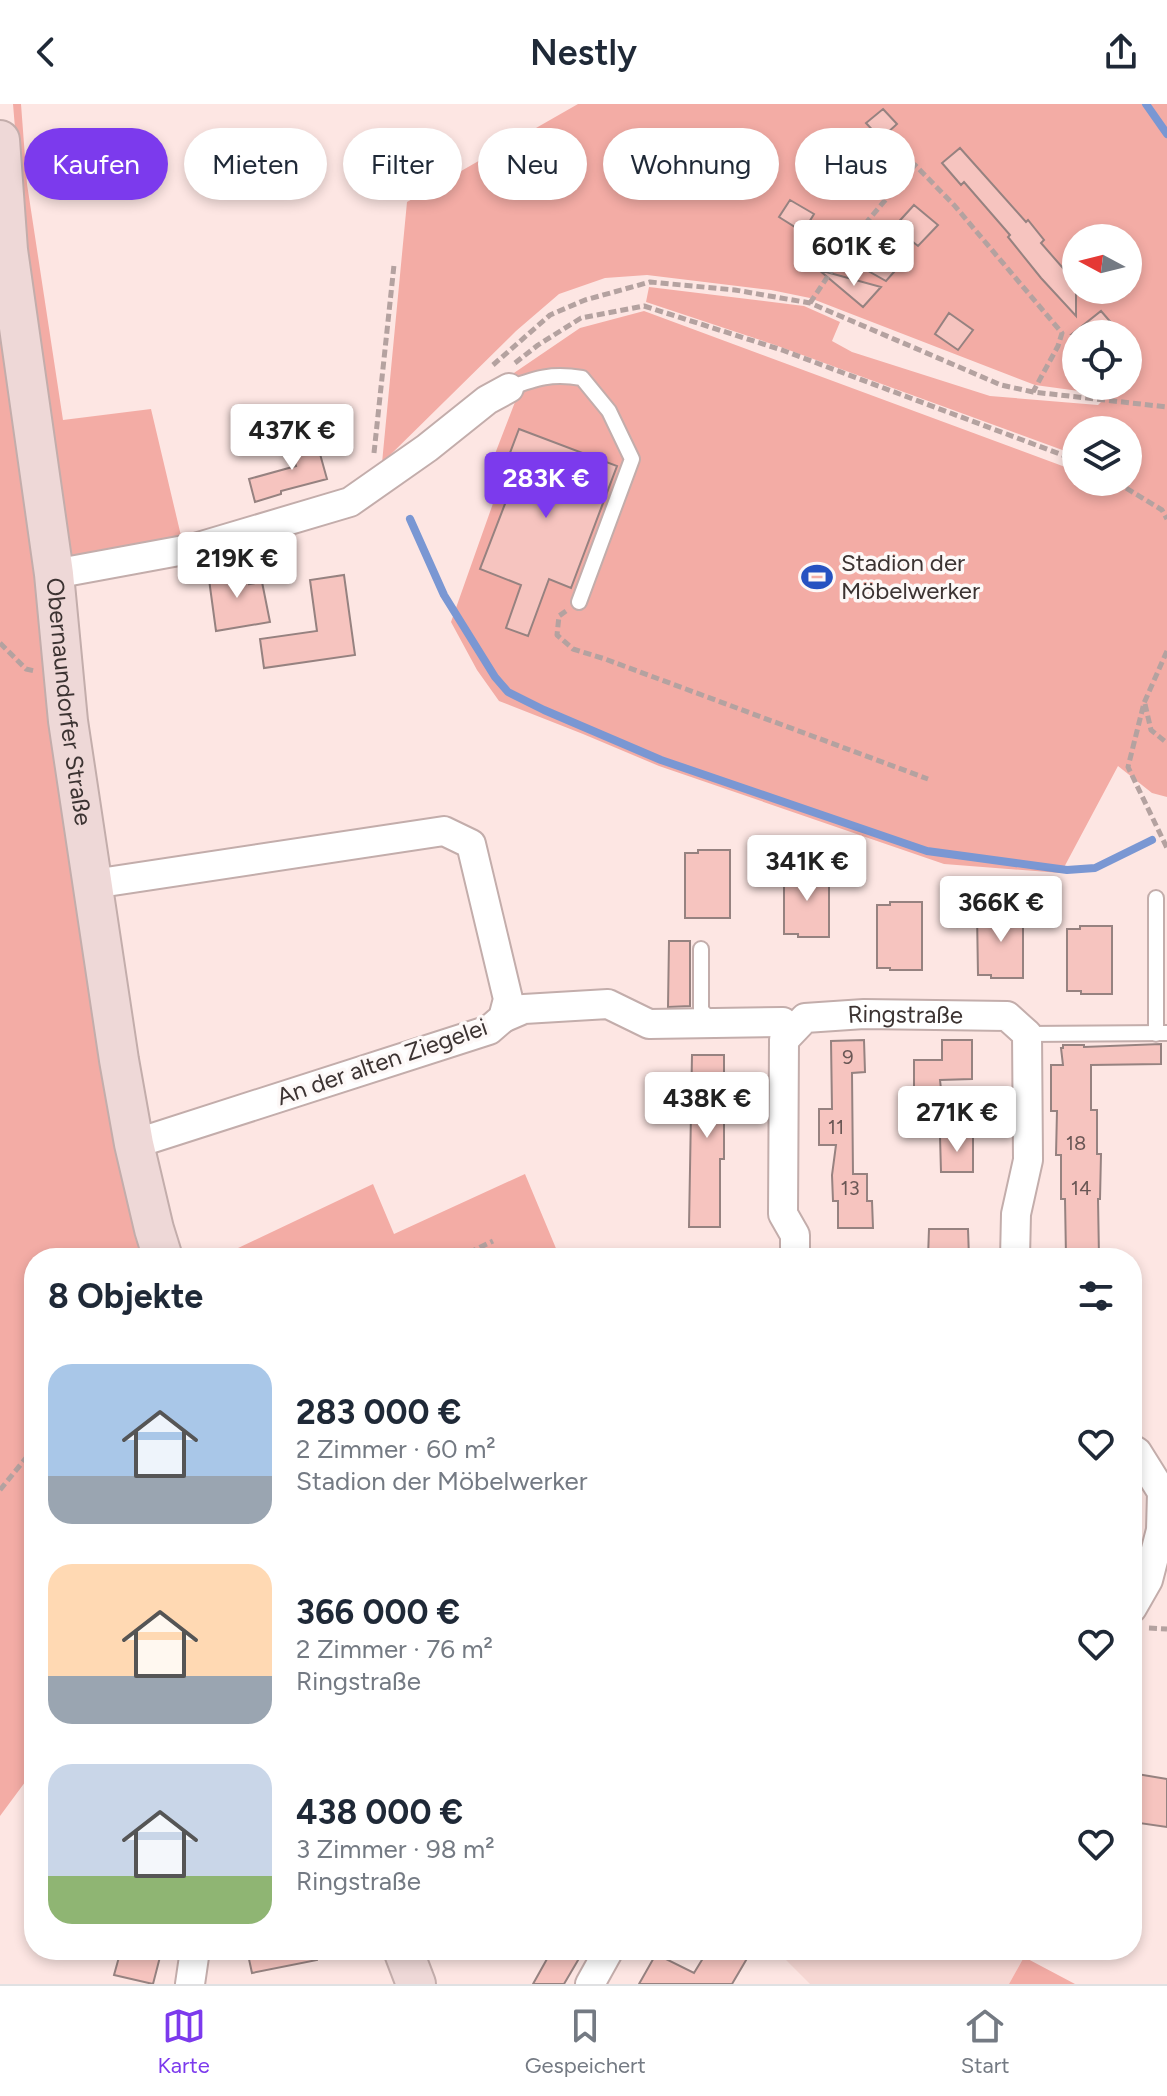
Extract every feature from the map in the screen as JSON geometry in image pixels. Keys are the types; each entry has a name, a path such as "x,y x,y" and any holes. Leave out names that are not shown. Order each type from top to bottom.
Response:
{"street":[{"name":"Obernaundorfer Straße","path":"0,140 8,250 54,574 68,721 119,1060 134,1144 160,1248"},
{"path":"54,574 195,548 350,502 498,394"},
{"name":"An der alten Ziegelei","path":"93,884 444,831 471,844 508,999 503,1018 489,1030 134,1144"},
{"path":"503,1018 524,1009 608,1004 649,1024 788,1026 784,1040 783,1214 795,1235 795,1248"},
{"name":"Ringstraße","path":"788,1026 805,1018 864,1014 1007,1016 1027,1034"},
{"path":"1015,1248 1016,1214 1028,1160 1027,1034"},
{"path":"1142,1460 1164,1495 1161,1530 1148,1580 1142,1590"},
{"path":"190,1984 194,1960"},
{"path":"407,1960 416,1984"},
{"path":"590,1984 603,1960"}],"lane":[{"path":"498,394 536,379 562,374 582,378 609,411 632,459 579,602"},
{"path":"1027,1034 1161,1034 1156,898"},
{"path":"701,949 701,1010 709,1018 778,1017 788,1026"}],"path":[{"path":"810,303 854,237 915,165 954,205 1062,333 1033,392"},
{"path":"377,482 373,467 394,265"},
{"path":"492,366 550,315 585,300 650,282 735,290 810,303 1001,385 1033,392 1167,407"},
{"path":"498,394 497,378 538,345 581,318 644,306 782,350 1062,455"},
{"path":"1139,496 1162,510 1167,519"},
{"path":"579,602 559,616 557,635 573,649 928,779"},
{"path":"1167,651 1144,703 1128,767 1167,848"},
{"path":"1144,703 1151,730 1167,743"},
{"path":"479,1248 493,1241"},
{"path":"0,1490 24,1460"}],"shaded area":[{"path":"13,104 21,104 24,200 29,200 63,420 151,409 182,540 75,565 62,557 151,1248 24,1248 24,1784 0,1816 0,140 26,260"},
{"name":"Stadion der Möbelwerker","path":"578,104 1167,104 1167,797 1152,793 1118,766 1061,873 944,864 659,766 499,701 477,670 451,622 502,478 488,472 515,402 505,379 580,328 644,311 1062,466 1062,496 1142,496 1142,416 1062,416 1062,450 775,345 646,302 649,287 804,306 840,322 832,341 852,352 990,396 1098,405 1103,400 1142,400 1142,320 1062,320 1062,389 1035,385 810,298 771,290 647,275 605,278 559,294 516,331 382,463 407,202 462,200 462,170 478,161 478,200 587,200 587,128 536,128"},
{"path":"525,1174 556,1248 238,1248 373,1184 394,1234"},
{"path":"786,1960 1022,1960 1009,1984 810,1984"},
{"path":"1022,1960 1030,1960 1075,1984 1009,1984"}],"building":[{"path":"883,109 897,124 893,128 871,128 866,123"},
{"path":"960,148 1026,222 1028,220 1044,240 1041,243 1062,267 1062,301 964,182 961,185 942,163"},
{"path":"790,200 814,214 803,232 779,217"},
{"path":"914,205 938,225 918,246 894,227"},
{"path":"878,250 902,263 886,281 863,268"},
{"path":"819,270 881,287 863,307"},
{"path":"1065,304 1076,304 1076,316"},
{"path":"1101,311 1109,320 1090,320"},
{"path":"949,313 973,330 958,350 935,334"},
{"path":"519,429 617,466 571,588 549,579 528,636 506,628 521,585 480,569 518,470 505,466"},
{"path":"315,436 327,479 281,491 281,494 255,502 249,479 296,466 289,443"},
{"path":"246,566 249,584 262,582 270,622 216,631 208,572"},
{"path":"344,575 355,655 264,668 260,639 317,631 310,580"},
{"path":"698,850 730,850 730,918 685,918 685,853 698,853"},
{"path":"798,869 829,869 829,937 784,934 784,872 798,872"},
{"path":"890,902 922,902 922,970 877,968 877,905 890,905"},
{"path":"990,910 1023,910 1023,978 978,975 977,913 990,913"},
{"path":"1080,926 1112,926 1112,994 1067,991 1067,929 1080,929"},
{"path":"669,941 690,941 690,1006 668,1007"},
{"path":"864,1040 865,1072 852,1073 853,1174 867,1174 867,1201 872,1201 873,1228 838,1228 838,1201 833,1201 832,1175 836,1145 819,1145 819,1109 832,1109 831,1041"},
{"path":"942,1040 972,1040 972,1079 940,1080 941,1089 914,1090 914,1060 942,1060"},
{"path":"1161,1044 1161,1064 1091,1065 1091,1110 1097,1110 1097,1154 1101,1154 1099,1248 1066,1248 1061,1155 1056,1155 1057,1111 1051,1111 1051,1065 1063,1065 1063,1045"},
{"path":"692,1055 724,1055 724,1159 720,1159 720,1227 689,1227"},
{"path":"940,1136 973,1136 973,1172 941,1172"},
{"path":"929,1229 968,1229 969,1248 928,1248"},
{"path":"1142,1775 1167,1779 1167,1827 1142,1823"},
{"path":"118,1960 159,1960 153,1984 114,1975"},
{"path":"249,1960 317,1960 252,1973"},
{"path":"546,1960 578,1960 564,1984 533,1984"},
{"path":"653,1960 668,1960 694,1973 702,1960 746,1960 732,1984 639,1984"}],"waterway":[{"path":"1146,104 1167,134"},
{"path":"410,519 444,595 495,677 508,692 544,710 661,760 927,851 1067,870 1095,868 1152,840"}],"place":[{"name":"Stadion der Möbelwerker","path":"817,577"}]}
